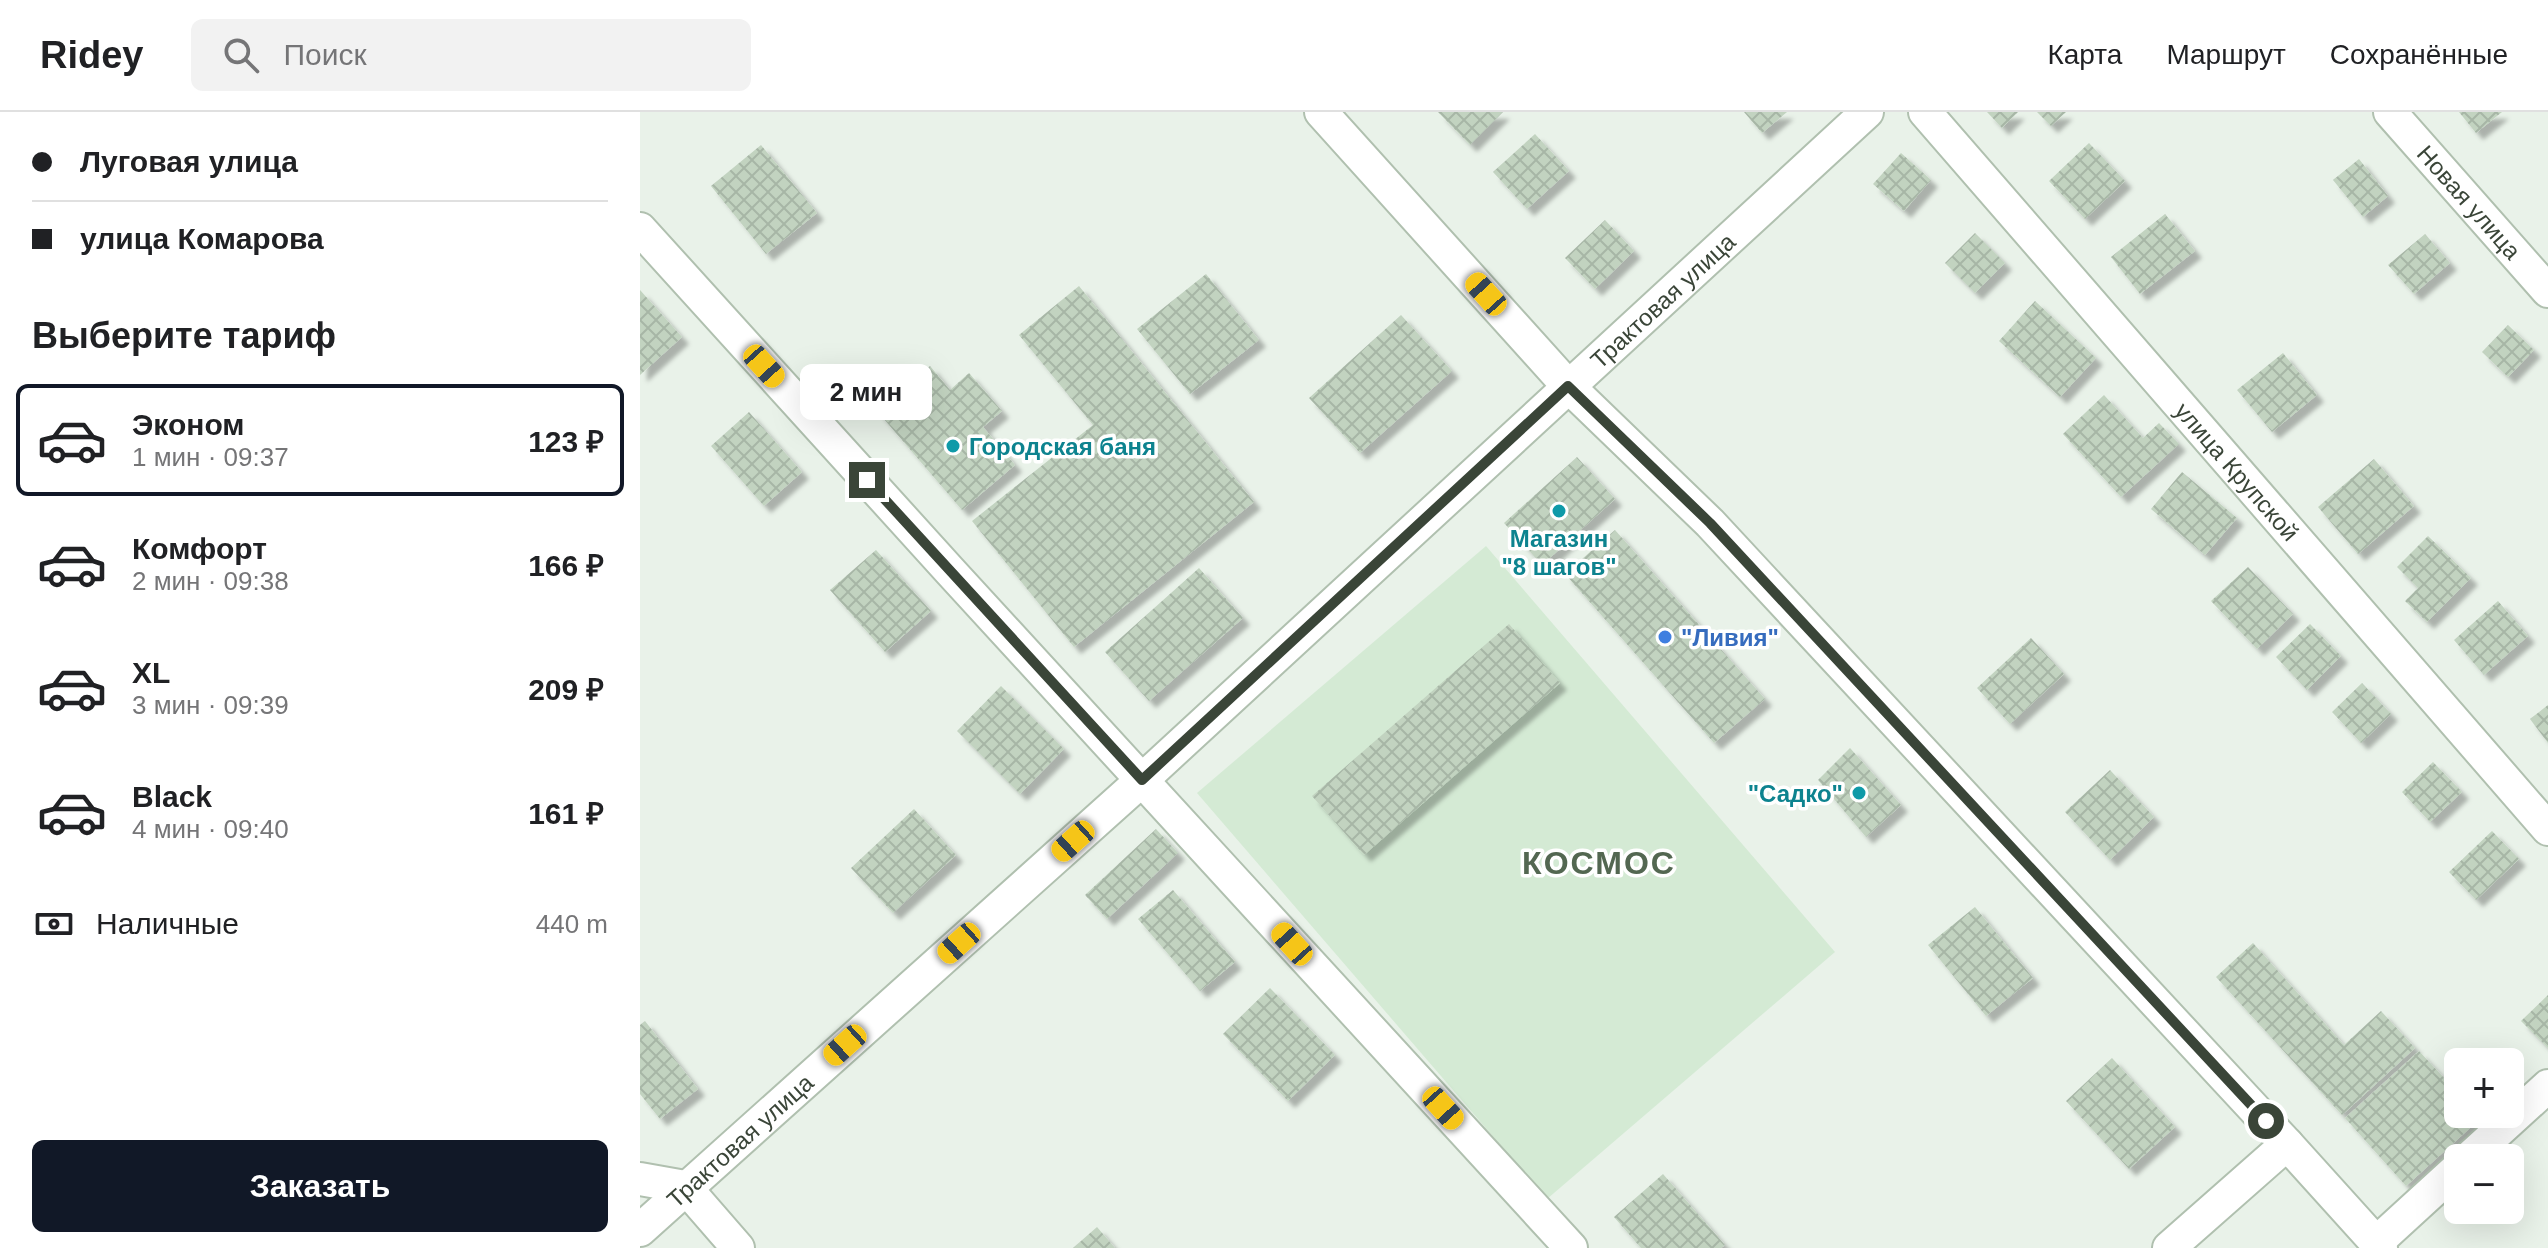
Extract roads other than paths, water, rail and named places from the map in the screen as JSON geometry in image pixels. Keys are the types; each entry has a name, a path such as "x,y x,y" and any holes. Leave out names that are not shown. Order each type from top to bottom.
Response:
{"street":[{"path":"1321,112 1568,386 1710,523 2378,1245 2444,1181"},
{"name":"Трактовая улица","path":"640,1230 1142,780 1867,112"},
{"name":"улица Крупской","path":"1925,112 2548,829"},
{"name":"Новая улица","path":"2390,112 2548,291"},
{"path":"640,229 1571,1248"},
{"path":"2484,1144 2548,1086"},
{"path":"2169,1248 2287,1144"},
{"path":"640,1179 685,1187 738,1248"}],"place":[{"name":"Городская баня","path":"953,446"},
{"name":"Магазин \"8 шагов\"","path":"1559,511"},
{"name":"\"Ливия\"","path":"1665,637"},
{"name":"\"Садко\"","path":"1859,793"}],"district":[{"name":"КОСМОС","path":"1599,863"}]}
